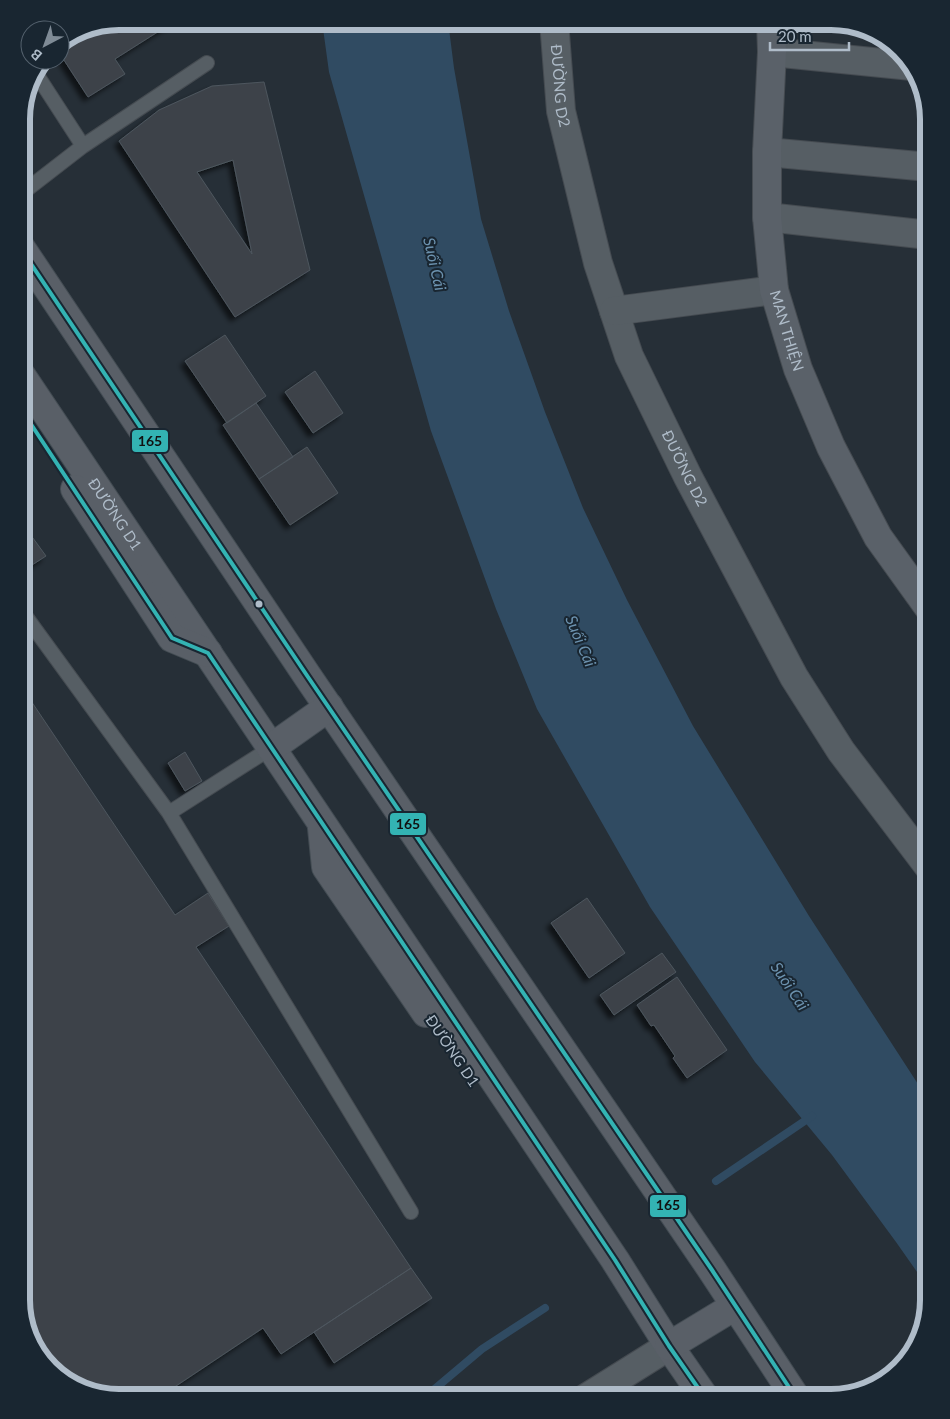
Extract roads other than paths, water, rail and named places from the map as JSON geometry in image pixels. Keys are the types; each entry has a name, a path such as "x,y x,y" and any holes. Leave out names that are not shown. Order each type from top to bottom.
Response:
{"main road":[{"path":"30,261 328,707 712,1270 790,1389"},
{"name":"ĐƯỜNG D1","path":"30,388 321,824 326,867 565,1216 583,1237 615,1260 699,1389"},
{"name":"ĐƯỜNG D1","path":"30,422 172,638 208,653"},
{"path":"271,748 328,707"},
{"path":"670,1346 735,1306"}],"street":[{"name":"ĐƯỜNG D2","path":"555,30 561,112 598,263 629,356 688,477 794,677 841,751 920,855"},
{"name":"MAN THIỆN","path":"771,30 767,217 774,290 798,369 831,447 878,537 920,595"},
{"path":"772,52 902,65"},
{"path":"767,152 920,166"},
{"path":"767,217 920,234"},
{"path":"614,311 774,290"},
{"path":"601,1389 670,1346"}],"lane":[{"path":"30,187 83,146 207,63"},
{"path":"40,79 83,146"},
{"path":"30,622 168,813 411,1212"},
{"path":"168,813 271,748"}],"water":[{"name":"Suối Cái","path":"323,30 449,30 454,68 481,219 509,311 545,412 583,508 627,600 693,726 809,916 920,1087 920,1276 832,1155 755,1062 650,907 537,709 496,609 431,431 329,72"}],"waterway":[{"path":"716,1181 812,1116"},
{"path":"435,1389 482,1349 545,1308"}]}
